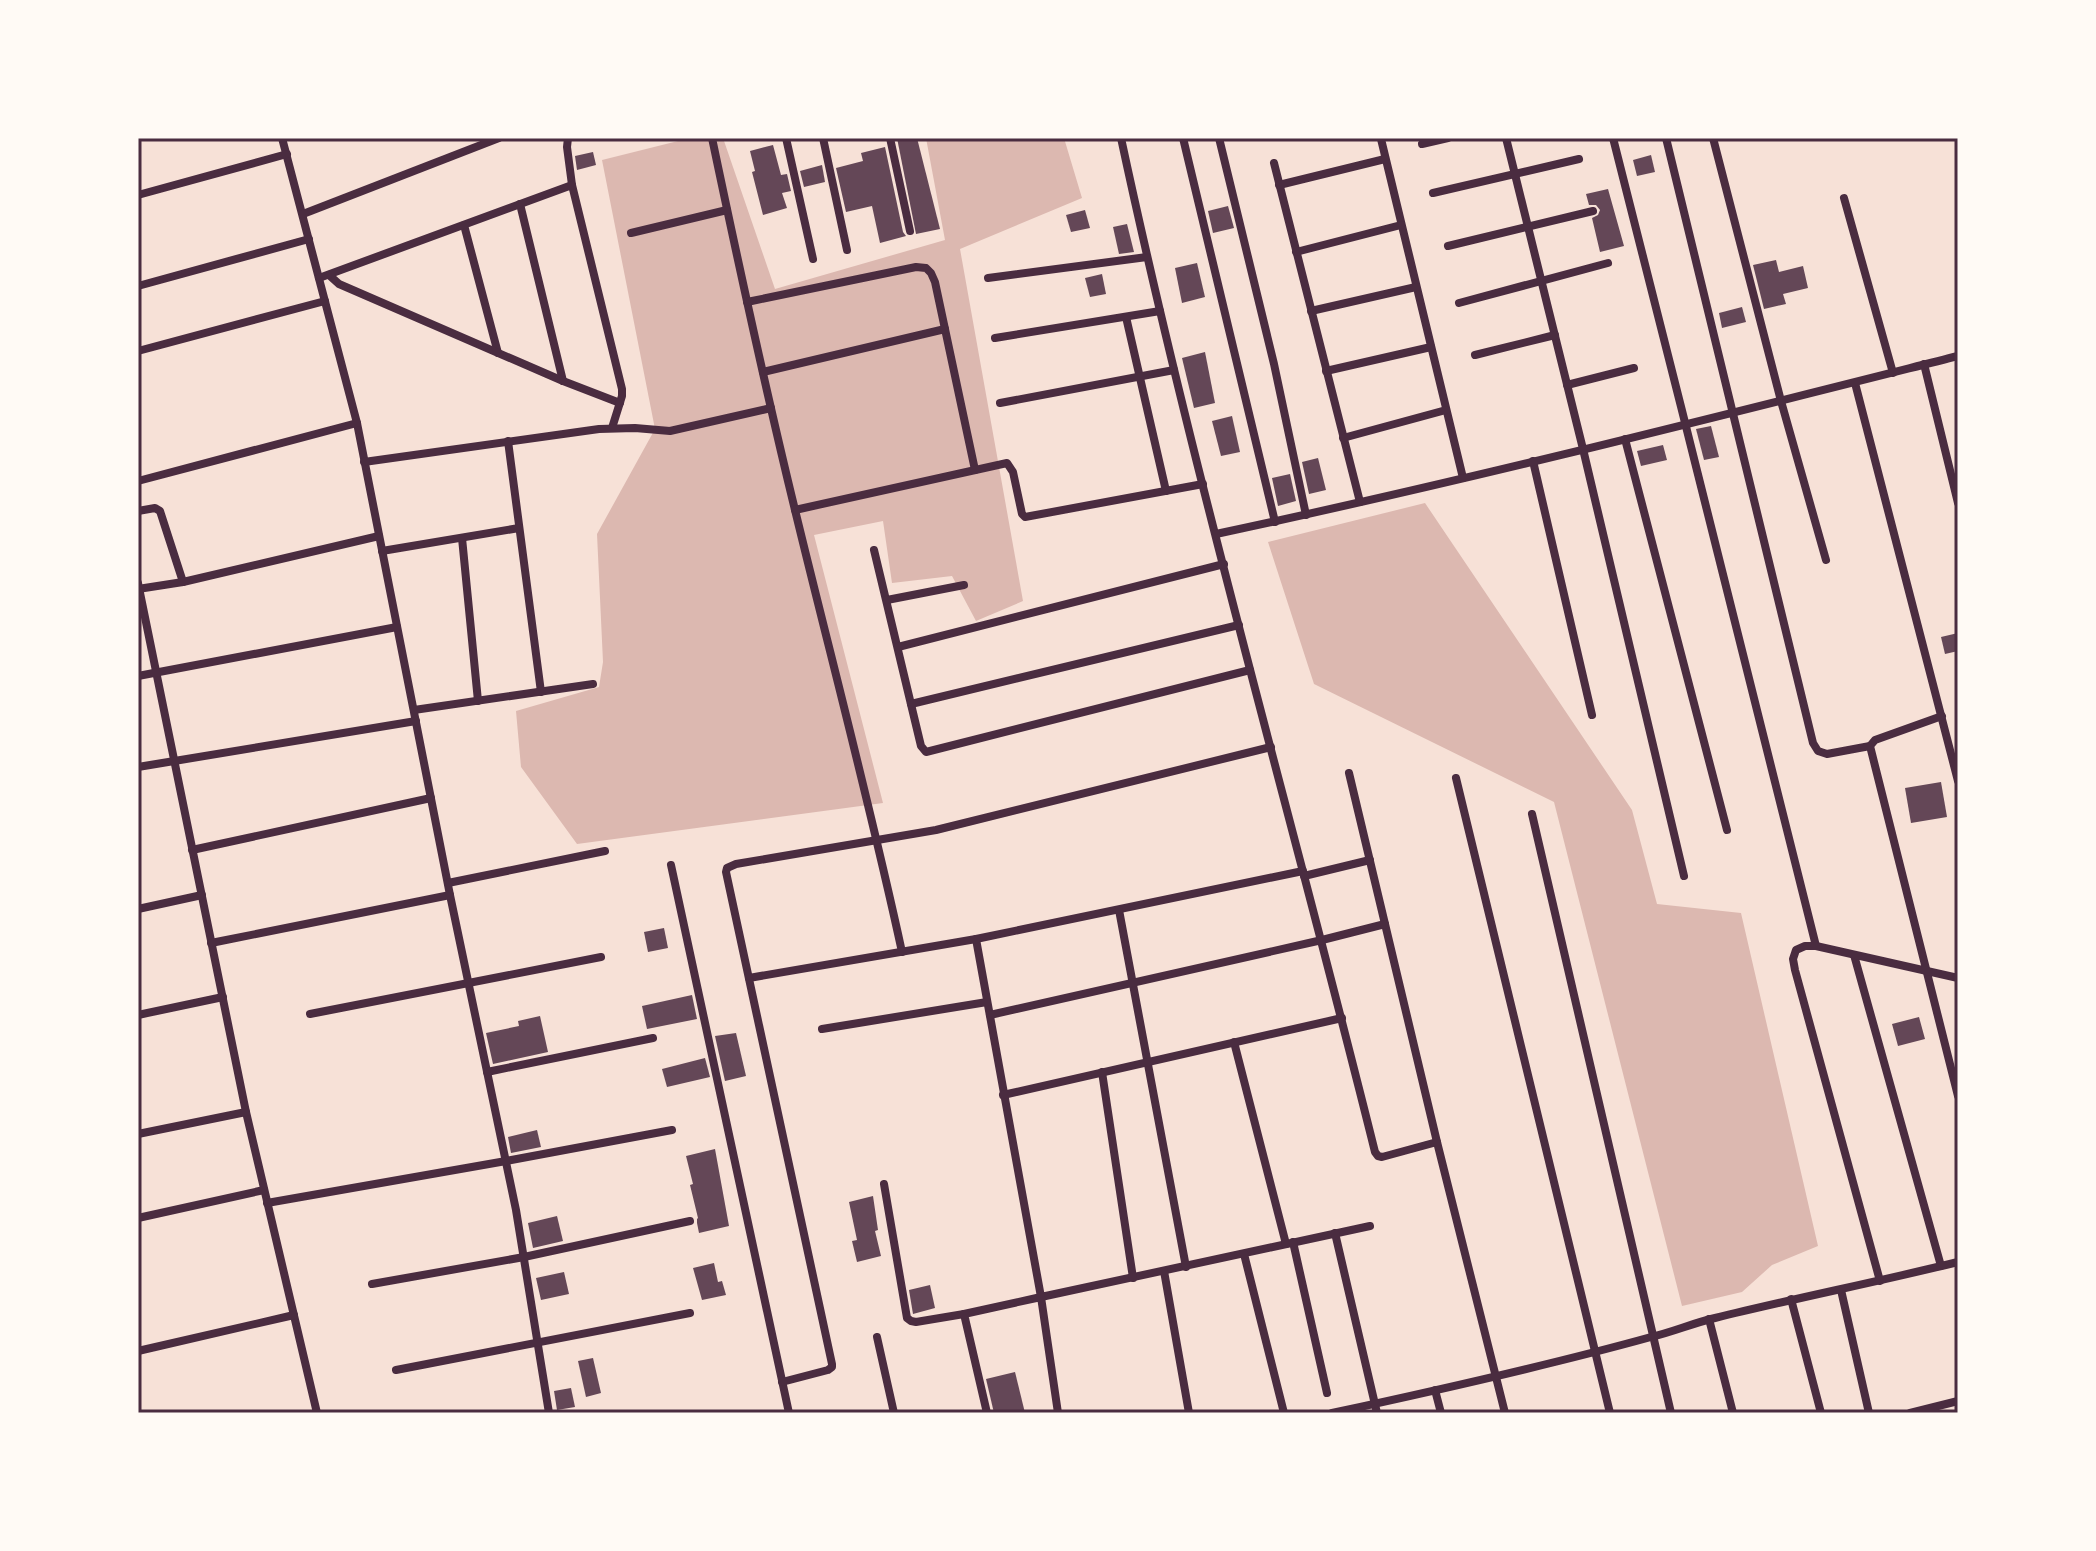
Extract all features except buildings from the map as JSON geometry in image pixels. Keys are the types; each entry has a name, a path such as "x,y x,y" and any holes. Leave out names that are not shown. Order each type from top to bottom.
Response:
{"street":[{"path":"282,138 357,423 506,1161 549,1413"},
{"path":"303,214 499,138"},
{"path":"568,138 572,185 622,389 612,428"},
{"path":"712,138 771,408 902,952"},
{"path":"786,138 813,259"},
{"path":"823,138 847,250"},
{"path":"890,138 910,231"},
{"path":"1121,138 1174,370 1378,1156 1437,1142"},
{"path":"1183,138 1275,522"},
{"path":"1219,138 1274,364 1306,515"},
{"path":"1422,144 1448,138"},
{"path":"1506,138 1684,876"},
{"path":"1613,138 1816,946"},
{"path":"1666,138 1813,743 1818,751 1827,754 1870,746 1875,740 1942,716"},
{"path":"1713,138 1826,560"},
{"path":"1381,139 1463,478"},
{"path":"138,195 287,154"},
{"path":"1279,185 1385,159"},
{"path":"1433,193 1579,159"},
{"path":"1274,163 1360,502"},
{"path":"319,278 572,185"},
{"path":"1844,198 1893,373"},
{"path":"520,204 563,381"},
{"path":"631,233 727,210"},
{"path":"1448,246 1593,211"},
{"path":"464,225 498,353"},
{"path":"1296,252 1401,225"},
{"path":"138,286 309,239"},
{"path":"988,278 1147,257"},
{"path":"1459,303 1608,263"},
{"path":"747,302 916,267 926,268 935,282 975,470"},
{"path":"329,275 339,284 620,403"},
{"path":"1311,311 1416,287"},
{"path":"138,351 325,301"},
{"path":"995,338 1160,311"},
{"path":"1126,317 1166,491"},
{"path":"763,372 945,329"},
{"path":"1475,355 1555,335"},
{"path":"1326,371 1431,347"},
{"path":"1216,534 1463,478 1958,356"},
{"path":"1924,364 1958,503"},
{"path":"1567,385 1634,368"},
{"path":"1000,403 1174,370"},
{"path":"1855,383 1958,781"},
{"path":"364,462 612,428 658,432 680,430 771,408"},
{"path":"1343,438 1446,410"},
{"path":"138,481 357,423"},
{"path":"1625,439 1727,830"},
{"path":"508,441 541,692"},
{"path":"1533,461 1592,715"},
{"path":"795,510 1007,463 1013,472 1022,514 1030,518 1203,484"},
{"path":"138,511 149,508 160,511 183,582"},
{"path":"382,551 519,528"},
{"path":"317,1413 246,1112 138,587 183,582 379,536"},
{"path":"462,538 478,701"},
{"path":"874,550 921,746 926,752 1250,670"},
{"path":"898,647 1224,564"},
{"path":"887,600 964,585"},
{"path":"911,704 1239,625"},
{"path":"138,676 397,627"},
{"path":"414,710 593,684"},
{"path":"138,767 416,721"},
{"path":"1870,746 1958,1096"},
{"path":"782,1382 828,1370 832,1364 727,868 936,830 1271,747"},
{"path":"1349,773 1505,1413"},
{"path":"1456,778 1610,1413"},
{"path":"192,850 431,798"},
{"path":"1532,814 1671,1413"},
{"path":"448,883 605,851"},
{"path":"749,978 976,939 1370,860"},
{"path":"671,865 789,1413"},
{"path":"138,909 202,895"},
{"path":"211,943 450,895"},
{"path":"1119,910 1186,1267"},
{"path":"990,1015 1385,924"},
{"path":"976,939 1041,1297 1058,1413"},
{"path":"1880,1281 1793,959 1796,950 1816,946 1958,978"},
{"path":"1854,955 1941,1266"},
{"path":"310,1014 601,957"},
{"path":"138,1015 223,997"},
{"path":"822,1029 987,1002"},
{"path":"1003,1095 1342,1018"},
{"path":"487,1072 653,1038"},
{"path":"1234,1042 1327,1393"},
{"path":"1102,1072 1133,1278"},
{"path":"138,1134 246,1112"},
{"path":"267,1203 672,1130"},
{"path":"884,1184 907,1318 916,1322 1370,1226"},
{"path":"138,1218 264,1190"},
{"path":"372,1284 524,1257 690,1221"},
{"path":"1335,1233 1376,1408"},
{"path":"1244,1254 1284,1413"},
{"path":"1332,1413 1376,1408 1435,1390 1653,1337 1709,1319 1958,1262"},
{"path":"1164,1271 1189,1413"},
{"path":"1841,1290 1869,1413"},
{"path":"1791,1299 1821,1413"},
{"path":"396,1370 690,1313"},
{"path":"964,1314 987,1413"},
{"path":"138,1351 294,1315"},
{"path":"1709,1319 1733,1413"},
{"path":"877,1337 894,1413"},
{"path":"1435,1390 1441,1413"},
{"path":"1910,1413 1958,1401"}],"shaded area":[{"path":"690,138 723,138 775,289 945,240 926,138 1064,138 1082,198 960,249 1023,601 976,621 952,576 892,583 883,521 814,535 883,803 577,844 521,767 516,711 599,687 603,662 597,534 655,429 602,160"},
{"path":"1425,503 1632,810 1657,904 1741,913 1818,1246 1772,1265 1742,1292 1682,1306 1554,802 1314,684 1268,542"}]}
